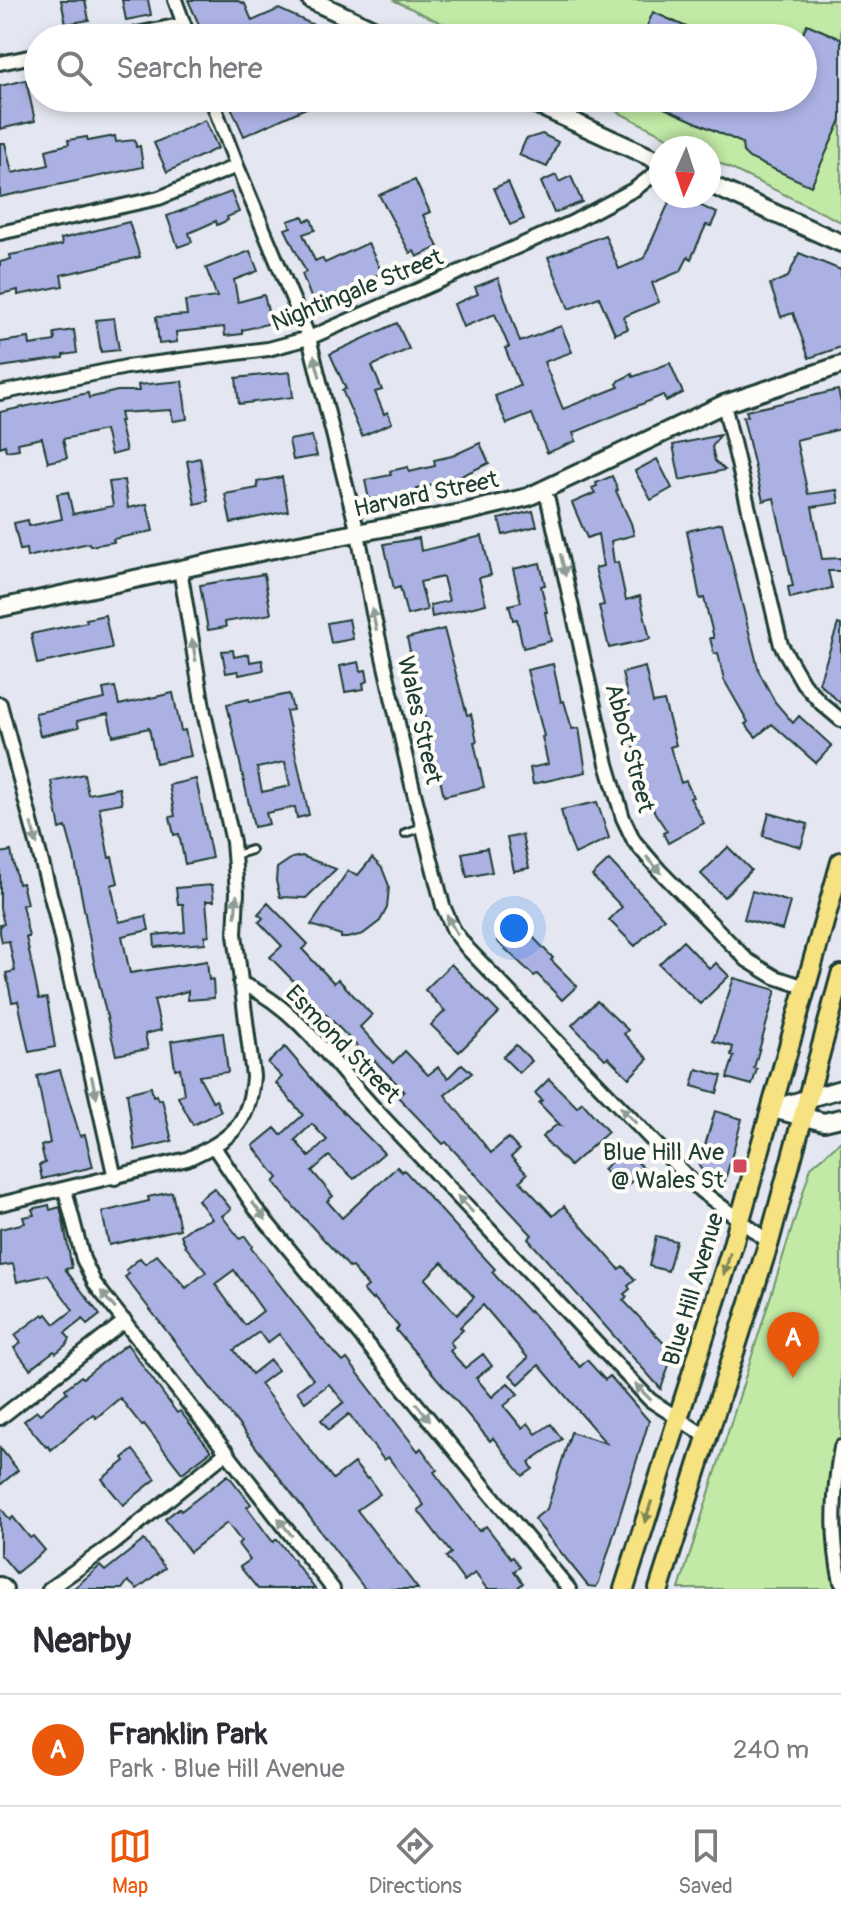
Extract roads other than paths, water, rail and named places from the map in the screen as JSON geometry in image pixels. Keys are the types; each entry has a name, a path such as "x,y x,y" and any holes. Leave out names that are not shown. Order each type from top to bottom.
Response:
{"main road":[{"path":"311,0 362,24"},
{"path":"552,112 649,156"},
{"path":"721,189 841,243"},
{"name":"Harvard Street","path":"0,608 528,497 724,404 841,365"},
{"name":"Blue Hill Avenue","path":"624,1589 739,1220 841,862"},
{"path":"659,1589 769,1242 841,975"},
{"path":"771,1109 806,1108 841,1089"},
{"path":"806,1108 824,1122 841,1118"}],"street":[{"path":"175,0 184,24"},
{"path":"0,63 24,58"},
{"name":"Wales Street","path":"216,112 309,338 358,533 373,613 423,827 443,906 454,931 701,1191 769,1242"},
{"path":"0,233 159,198 237,166"},
{"name":"Nightingale Street","path":"0,393 126,367 268,349 309,338 571,223 649,178"},
{"path":"724,404 781,645 803,683 841,720"},
{"name":"Abbot Street","path":"543,491 548,500 607,764 623,818 634,841 747,960 775,977 805,987"},
{"path":"0,1204 187,1159 214,1147 235,1131 246,1115 252,1094 253,1076 235,934 235,855 204,713 180,569"},
{"path":"0,704 55,912 115,1178"},
{"name":"Esmond Street","path":"240,983 271,997 288,1012 348,1081 650,1400 707,1437"},
{"path":"214,1147 255,1208 569,1589"},
{"path":"65,1190 88,1271 333,1589"},
{"path":"0,1418 125,1321"},
{"path":"841,1447 834,1514 841,1582"},
{"path":"49,1589 113,1544 227,1452"}],"lane":[{"path":"405,833 423,827"},
{"path":"235,855 251,850"}],"place":[{"name":"Blue Hill Ave @ Wales St","path":"740,1166"},
{"name":"Franklin Park","path":"793,1378"}]}
